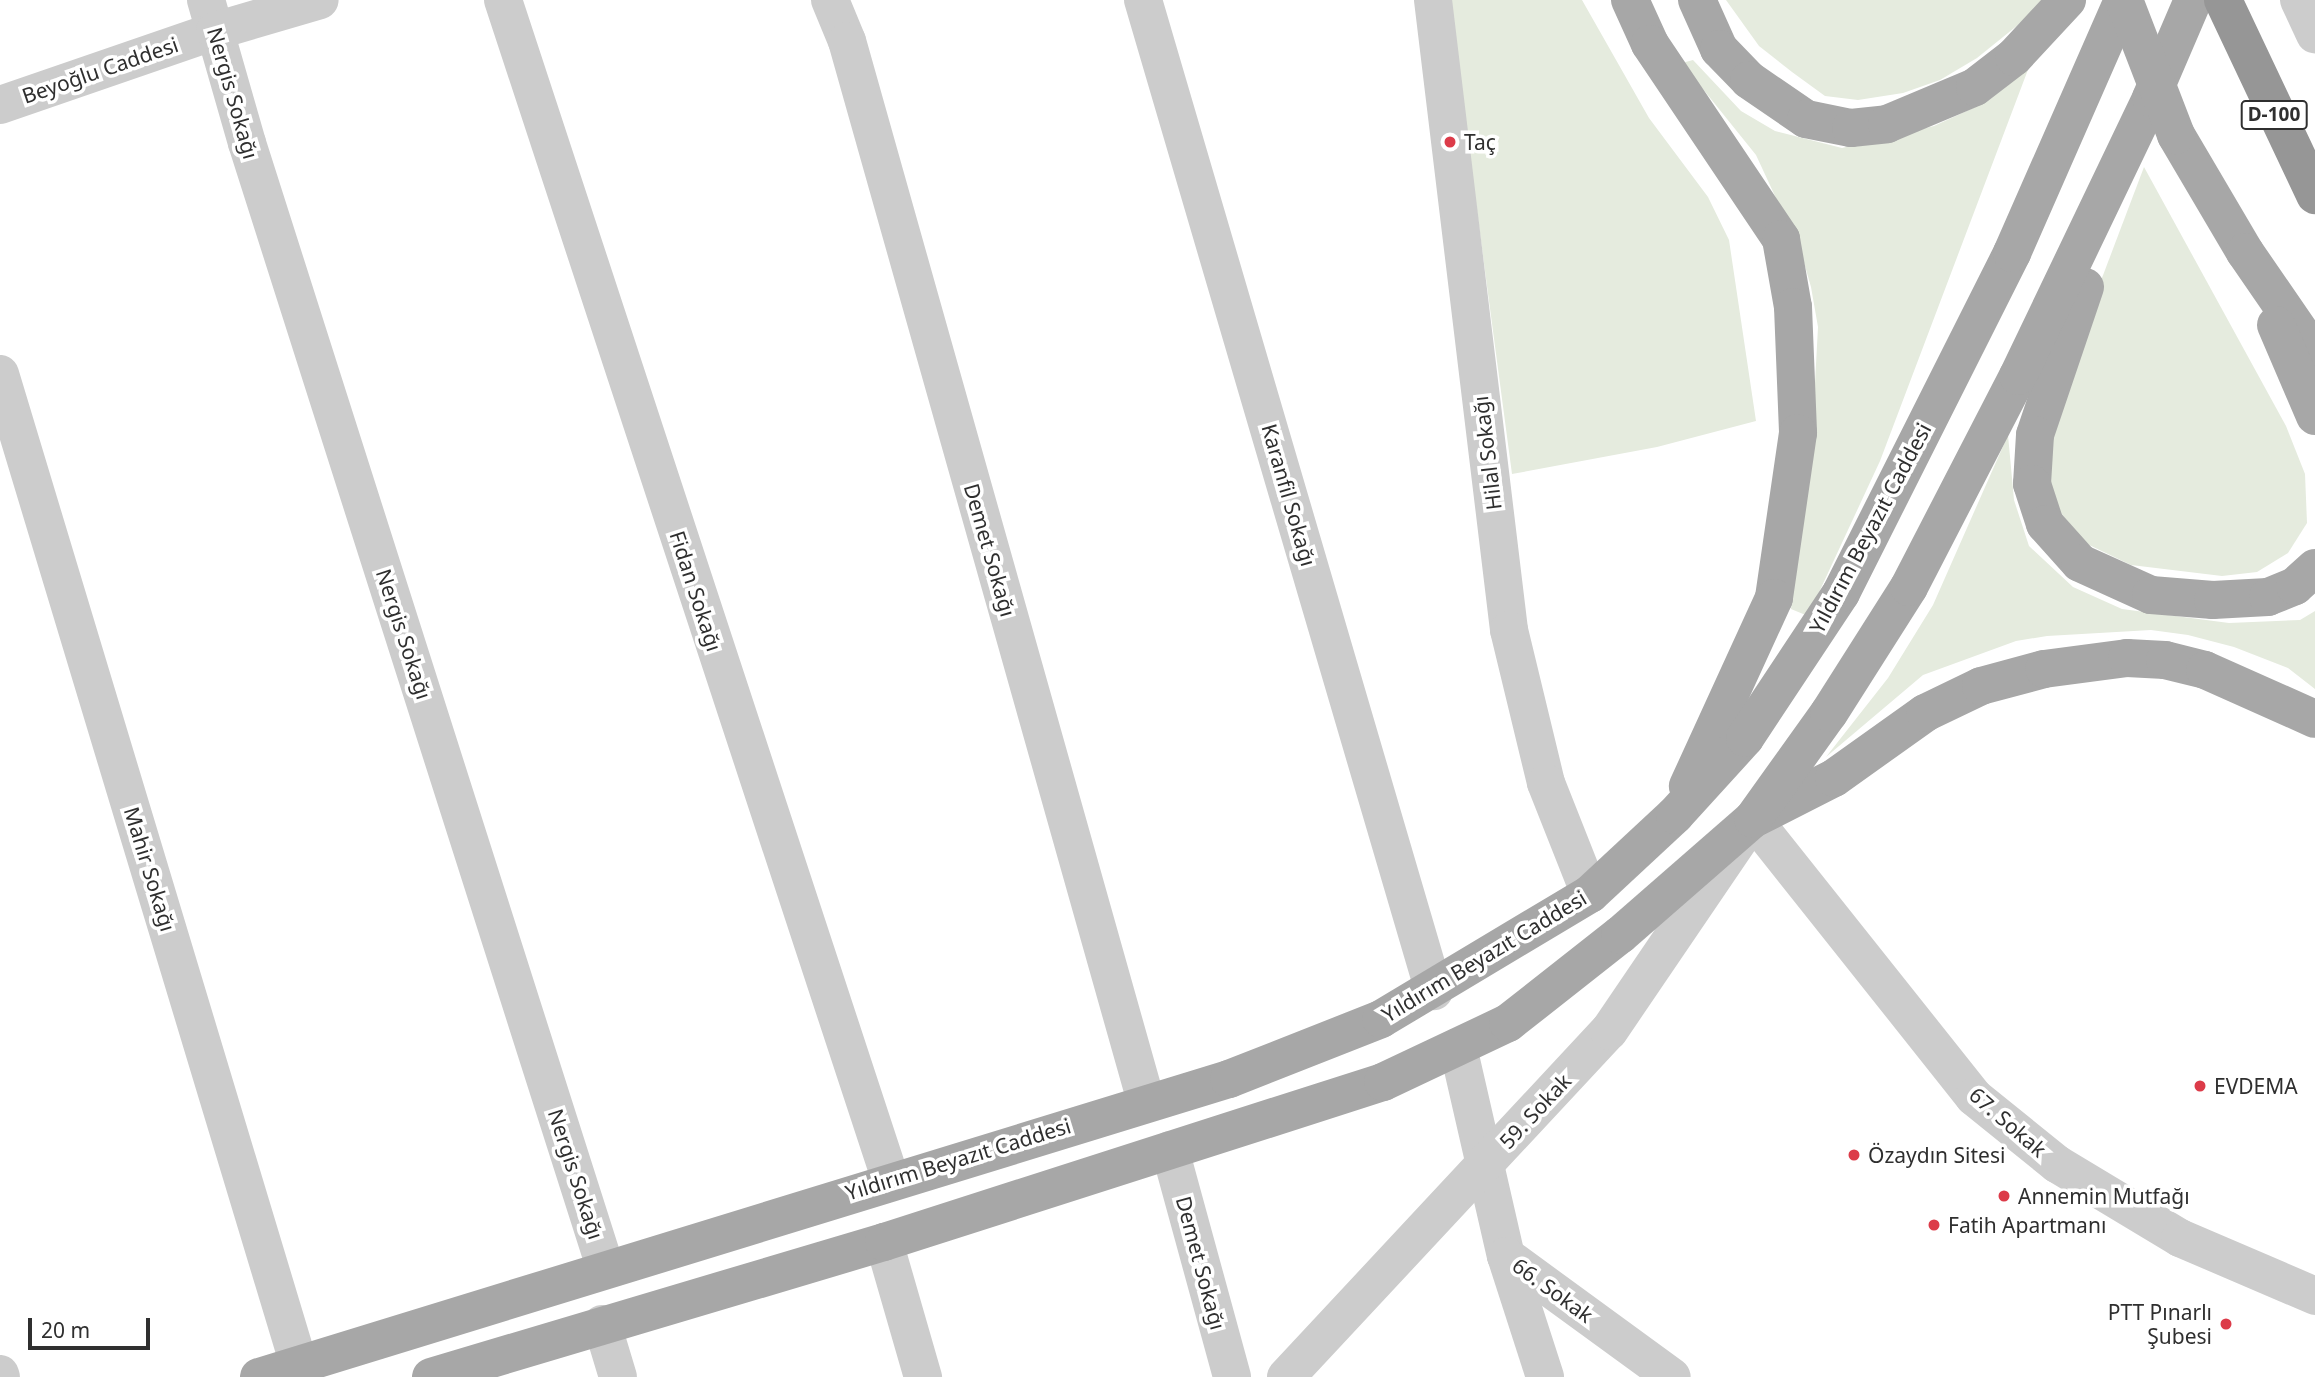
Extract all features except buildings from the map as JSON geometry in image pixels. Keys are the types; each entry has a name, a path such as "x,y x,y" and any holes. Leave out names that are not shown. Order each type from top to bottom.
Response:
{"highway":[{"name":"D-100","path":"2230,16 2315,195"}],"main road":[{"path":"1630,0 1650,44 1782,239 1794,307 1798,433 1774,598 1675,815"},
{"path":"1697,0 1719,49 1749,80 1806,118 1851,128 1887,124 1975,87 2014,57 2067,0"},
{"name":"Yıldırım Beyazıt Caddesi","path":"259,1377 605,1267 1146,1101 1229,1079 1381,1019 1434,991 1590,894 1675,815 1745,738 1841,593 2012,253 2124,0"},
{"path":"2124,0 2176,135 2245,252 2315,354"},
{"path":"2193,0 2123,159 2108,224 2035,435 2032,484 2045,524 2080,564 2151,595 2213,600 2268,597 2295,586 2315,568"},
{"path":"431,1377 884,1242 1383,1082 1508,1023 1620,934 1752,820 1829,713 1909,587 2018,376 2151,98"},
{"path":"2245,252 2315,416"},
{"path":"1752,820 1834,778 1925,713 1981,686 2044,669 2127,658 2165,660 2204,670 2315,719"}],"street":[{"name":"Beyoğlu Caddesi","path":"0,105 211,15 320,0"},
{"name":"Fidan Sokağı","path":"503,0 891,1181"},
{"name":"Demet Sokağı","path":"830,0 847,41 1146,1101"},
{"name":"Karanfil Sokağı","path":"1143,0 1434,991"},
{"name":"Hilal Sokağı","path":"1433,0 1509,630 1546,783 1590,894"},
{"path":"2299,0 2315,34"},
{"name":"Nergis Sokağı","path":"211,15 605,1267"},
{"name":"Mahir Sokağı","path":"0,374 299,1365"},
{"name":"59. Sokak","path":"1286,1377 1609,1031 1752,820"},
{"name":"67. Sokak","path":"1752,820 1975,1097 2057,1164 2180,1238 2315,1296"},
{"name":"66. Sokak","path":"1458,1047 1506,1256 1672,1377"},
{"name":"Demet Sokağı","path":"1171,1150 1232,1377"},
{"path":"884,1242 923,1377"},
{"path":"1506,1256 1545,1377"},
{"path":"602,1324 618,1377"}],"shaded area":[{"path":"1449,0 1582,0 1649,118 1708,197 1729,240 1756,421 1657,447 1512,474"},
{"path":"1726,0 2049,0 1977,58 1940,80 1903,93 1858,100 1825,96 1792,72 1759,46"},
{"path":"1693,60 1741,111 1775,131 1842,148 1934,126 1984,103 2029,67 1880,461 1808,616 1791,609 1815,383 1818,327 1811,287 1801,252 1756,155 1682,63"},
{"path":"2144,167 2286,426 2305,474 2307,523 2288,553 2257,572 2222,576 2131,565 2085,543 2057,508 2044,461 2055,402"},
{"path":"2008,435 2014,500 2029,546 2073,587 2122,609 2229,623 2300,620 2315,611 2315,689 2288,668 2234,647 2188,635 2151,630 2047,636 2016,641 1923,675 1826,757 1888,678 1933,605"}],"place":[{"name":"Taç","path":"1450,142"},
{"name":"EVDEMA","path":"2200,1086"},
{"name":"Özaydın Sitesi","path":"1854,1155"},
{"name":"Annemin Mutfağı","path":"2004,1196"},
{"name":"Fatih Apartmanı","path":"1934,1225"},
{"name":"PTT Pınarlı Şubesi","path":"2226,1324"}]}
